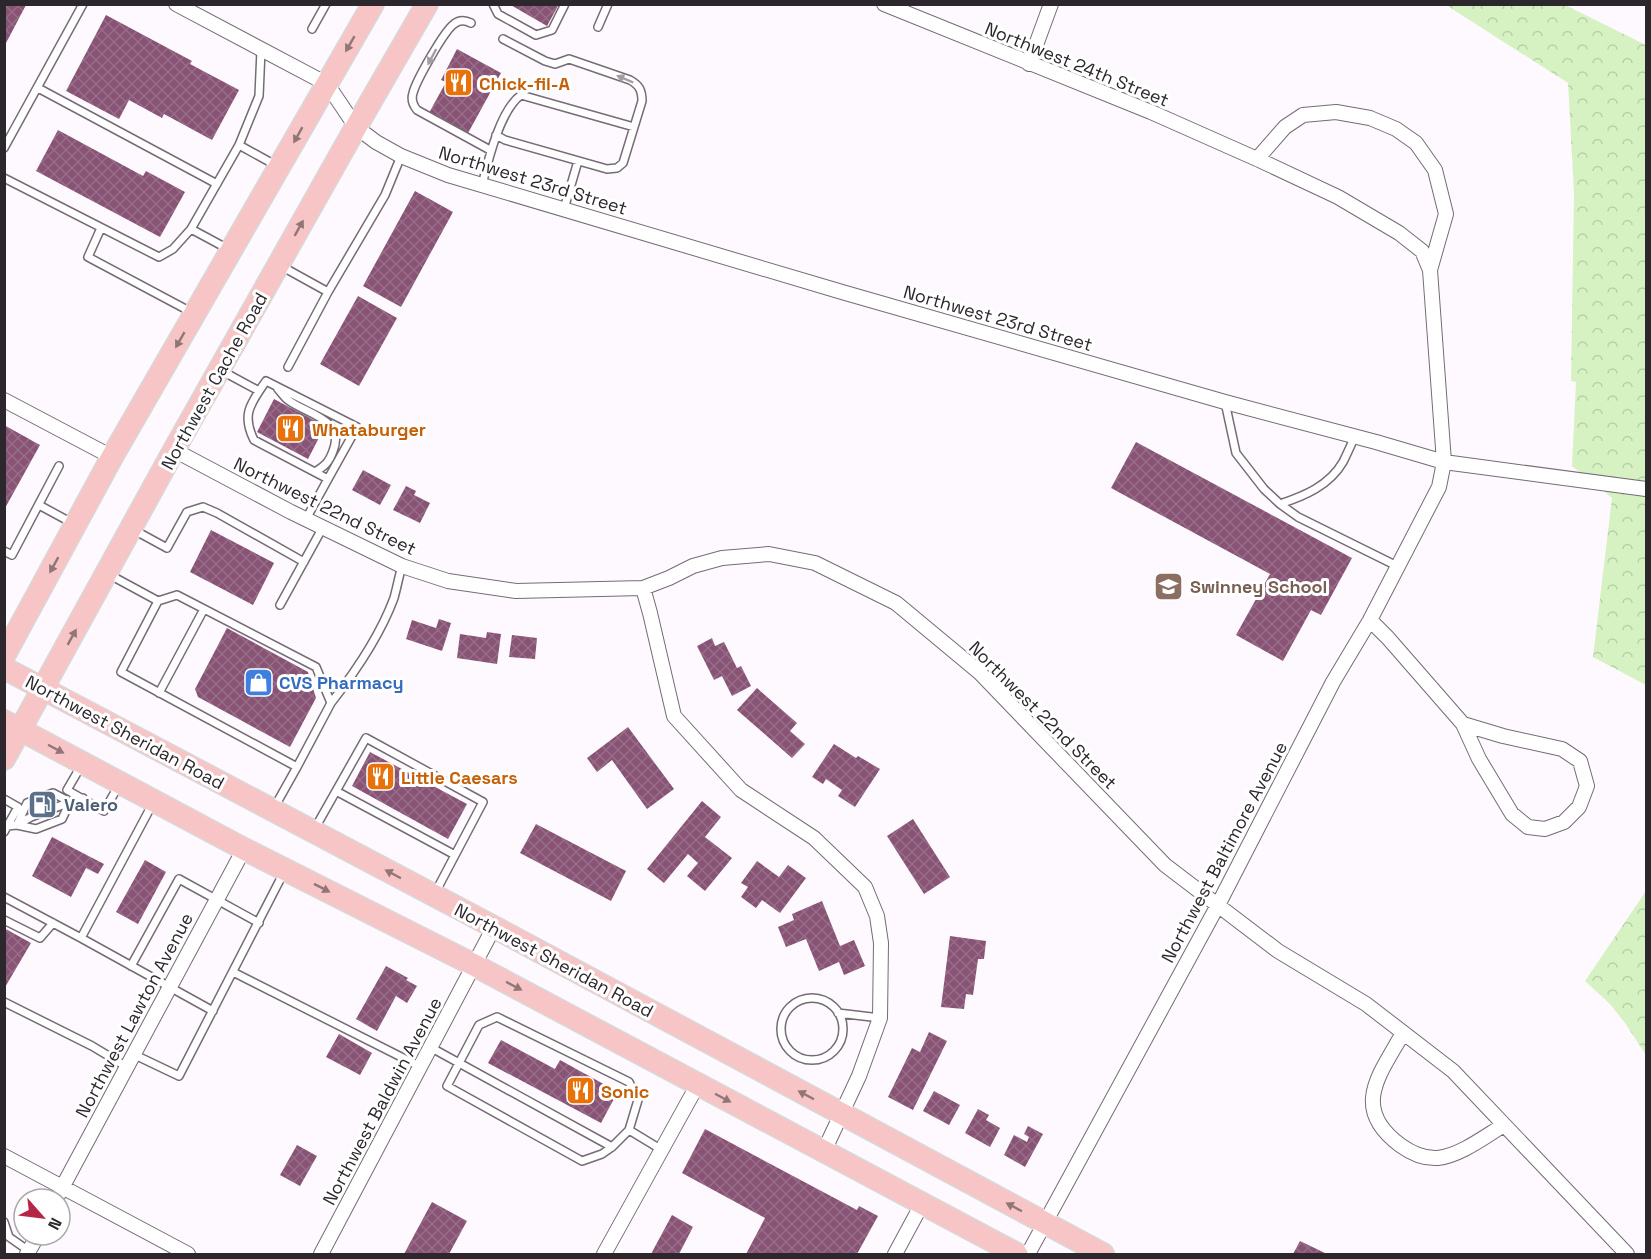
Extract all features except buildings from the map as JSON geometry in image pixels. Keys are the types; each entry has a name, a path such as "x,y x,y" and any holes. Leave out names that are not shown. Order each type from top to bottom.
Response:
{"main road":[{"name":"Northwest Cache Road","path":"4,759 12,726 43,688 108,574 174,450 428,4"},
{"path":"4,656 112,457 373,5"},
{"name":"Northwest Sheridan Road","path":"4,668 494,927 1103,1254"},
{"path":"12,726 243,849 474,965 1017,1254"}],"street":[{"path":"176,4 327,84 356,127"},
{"name":"Northwest 24th Street","path":"884,4 1151,112 1257,159 1338,197 1399,233 1422,251 1430,270 1444,462"},
{"path":"1029,64 1051,4"},
{"name":"Northwest 24th Street","path":"1257,159 1285,127 1303,115 1336,112 1370,118 1396,129 1416,143 1435,170 1446,214 1430,270"},
{"name":"Northwest 23rd Street","path":"356,127 401,156 448,175 842,292 1225,402 1444,462 1647,489"},
{"path":"4,400 112,457"},
{"name":"Northwest 22nd Street","path":"174,450 402,566 448,580 516,591 643,588 693,566 722,558 769,554 815,563 896,603 980,672 1165,865 1278,951 1366,1004 1453,1071 1627,1254"},
{"name":"Northwest Baltimore Avenue","path":"1028,1254 1218,905 1333,682 1370,620 1438,487 1444,462"},
{"path":"643,588 674,716 741,790 814,838 865,887 877,916 881,943 880,1018 859,1076 824,1151"},
{"path":"1370,620 1463,724 1479,759 1512,814 1528,827 1545,829 1564,822 1579,807 1587,786 1580,761 1562,749 1503,736 1463,724"},
{"name":"Northwest Lawton Avenue","path":"62,1187 243,849"},
{"name":"Northwest Baldwin Avenue","path":"321,1254 494,927"},
{"path":"1403,1033 1376,1081 1372,1107 1376,1121 1389,1137 1424,1158 1440,1158 1460,1151 1504,1125"},
{"path":"604,1254 698,1084"},
{"path":"4,1156 50,1187"},
{"path":"72,1199 188,1254"},
{"path":"895,1254 922,1204"}],"lane":[{"path":"4,148 83,4"},
{"path":"312,29 326,4"},
{"path":"493,4 498,14 536,35 552,30 565,4"},
{"path":"598,27 608,4"},
{"path":"471,22 467,20 455,22 449,28 434,51 412,94 413,105 417,110 490,150"},
{"path":"496,135 505,140 607,169 617,168 623,163 642,101 642,92 638,84 569,59 555,64 544,61 503,39"},
{"path":"4,178 159,257 173,249 191,229 239,145 259,96 261,49"},
{"path":"38,88 218,184"},
{"path":"482,185 496,135 514,100 521,95 634,127"},
{"path":"239,145 280,168"},
{"path":"288,367 328,292 385,195 401,156"},
{"path":"564,209 578,161"},
{"path":"101,228 88,257 195,314"},
{"path":"191,229 231,251"},
{"path":"279,265 328,292"},
{"path":"220,369 259,391"},
{"path":"306,519 357,427 266,381 248,412 248,428 254,440 328,479"},
{"path":"276,386 288,400 330,425 335,435 334,448 326,465 315,472"},
{"path":"1225,402 1236,453 1264,489 1298,517 1397,566"},
{"path":"1280,504 1302,497 1323,484 1342,464 1355,436"},
{"path":"4,551 12,555 59,466"},
{"path":"39,505 76,525"},
{"path":"132,529 167,548 187,512 203,507 304,562"},
{"path":"280,605 323,527"},
{"path":"273,810 331,703 368,652 383,624 394,597 402,566"},
{"path":"108,574 158,601"},
{"path":"297,767 121,672 158,601 177,595 316,667 331,703"},
{"path":"159,693 204,609"},
{"path":"313,831 366,738 483,802 434,896"},
{"path":"82,763 68,790 104,811 120,783"},
{"path":"336,791 455,855"},
{"path":"17,825 27,803 53,793 70,802"},
{"path":"6,829 83,798"},
{"path":"4,799 18,807 6,829"},
{"path":"81,938 154,801"},
{"path":"17,825 36,829 62,819 70,802"},
{"path":"4,1002 92,1046 179,1076 286,870"},
{"path":"131,966 179,879 259,923"},
{"path":"4,897 213,1011"},
{"path":"4,920 40,938 53,923"},
{"path":"233,972 421,1067"},
{"path":"838,1013 843,1034 833,1052 824,1058 802,1059 786,1047 781,1037 783,1017 788,1009 805,999 824,1000 838,1013 880,1018"},
{"path":"497,1017 629,1082 638,1100 629,1130 602,1154 582,1161 447,1086 479,1025 497,1017"},
{"path":"430,1047 612,1147"},
{"path":"629,1130 662,1150"},
{"path":"4,1222 9,1237 28,1253"}],"green space":[{"path":"1446,5 1565,5 1646,45 1646,685 1593,657 1612,498 1572,466 1576,382 1571,381 1574,193 1568,83"},
{"path":"1646,891 1646,1055 1610,1004 1585,981"}],"place":[{"name":"Chick-fil-A","path":"458,83"},
{"name":"Whataburger","path":"291,429"},
{"name":"Swinney School","path":"1169,586"},
{"name":"CVS Pharmacy","path":"258,682"},
{"name":"Little Caesars","path":"380,777"},
{"name":"Valero","path":"43,804"},
{"name":"Sonic","path":"580,1091"}]}
